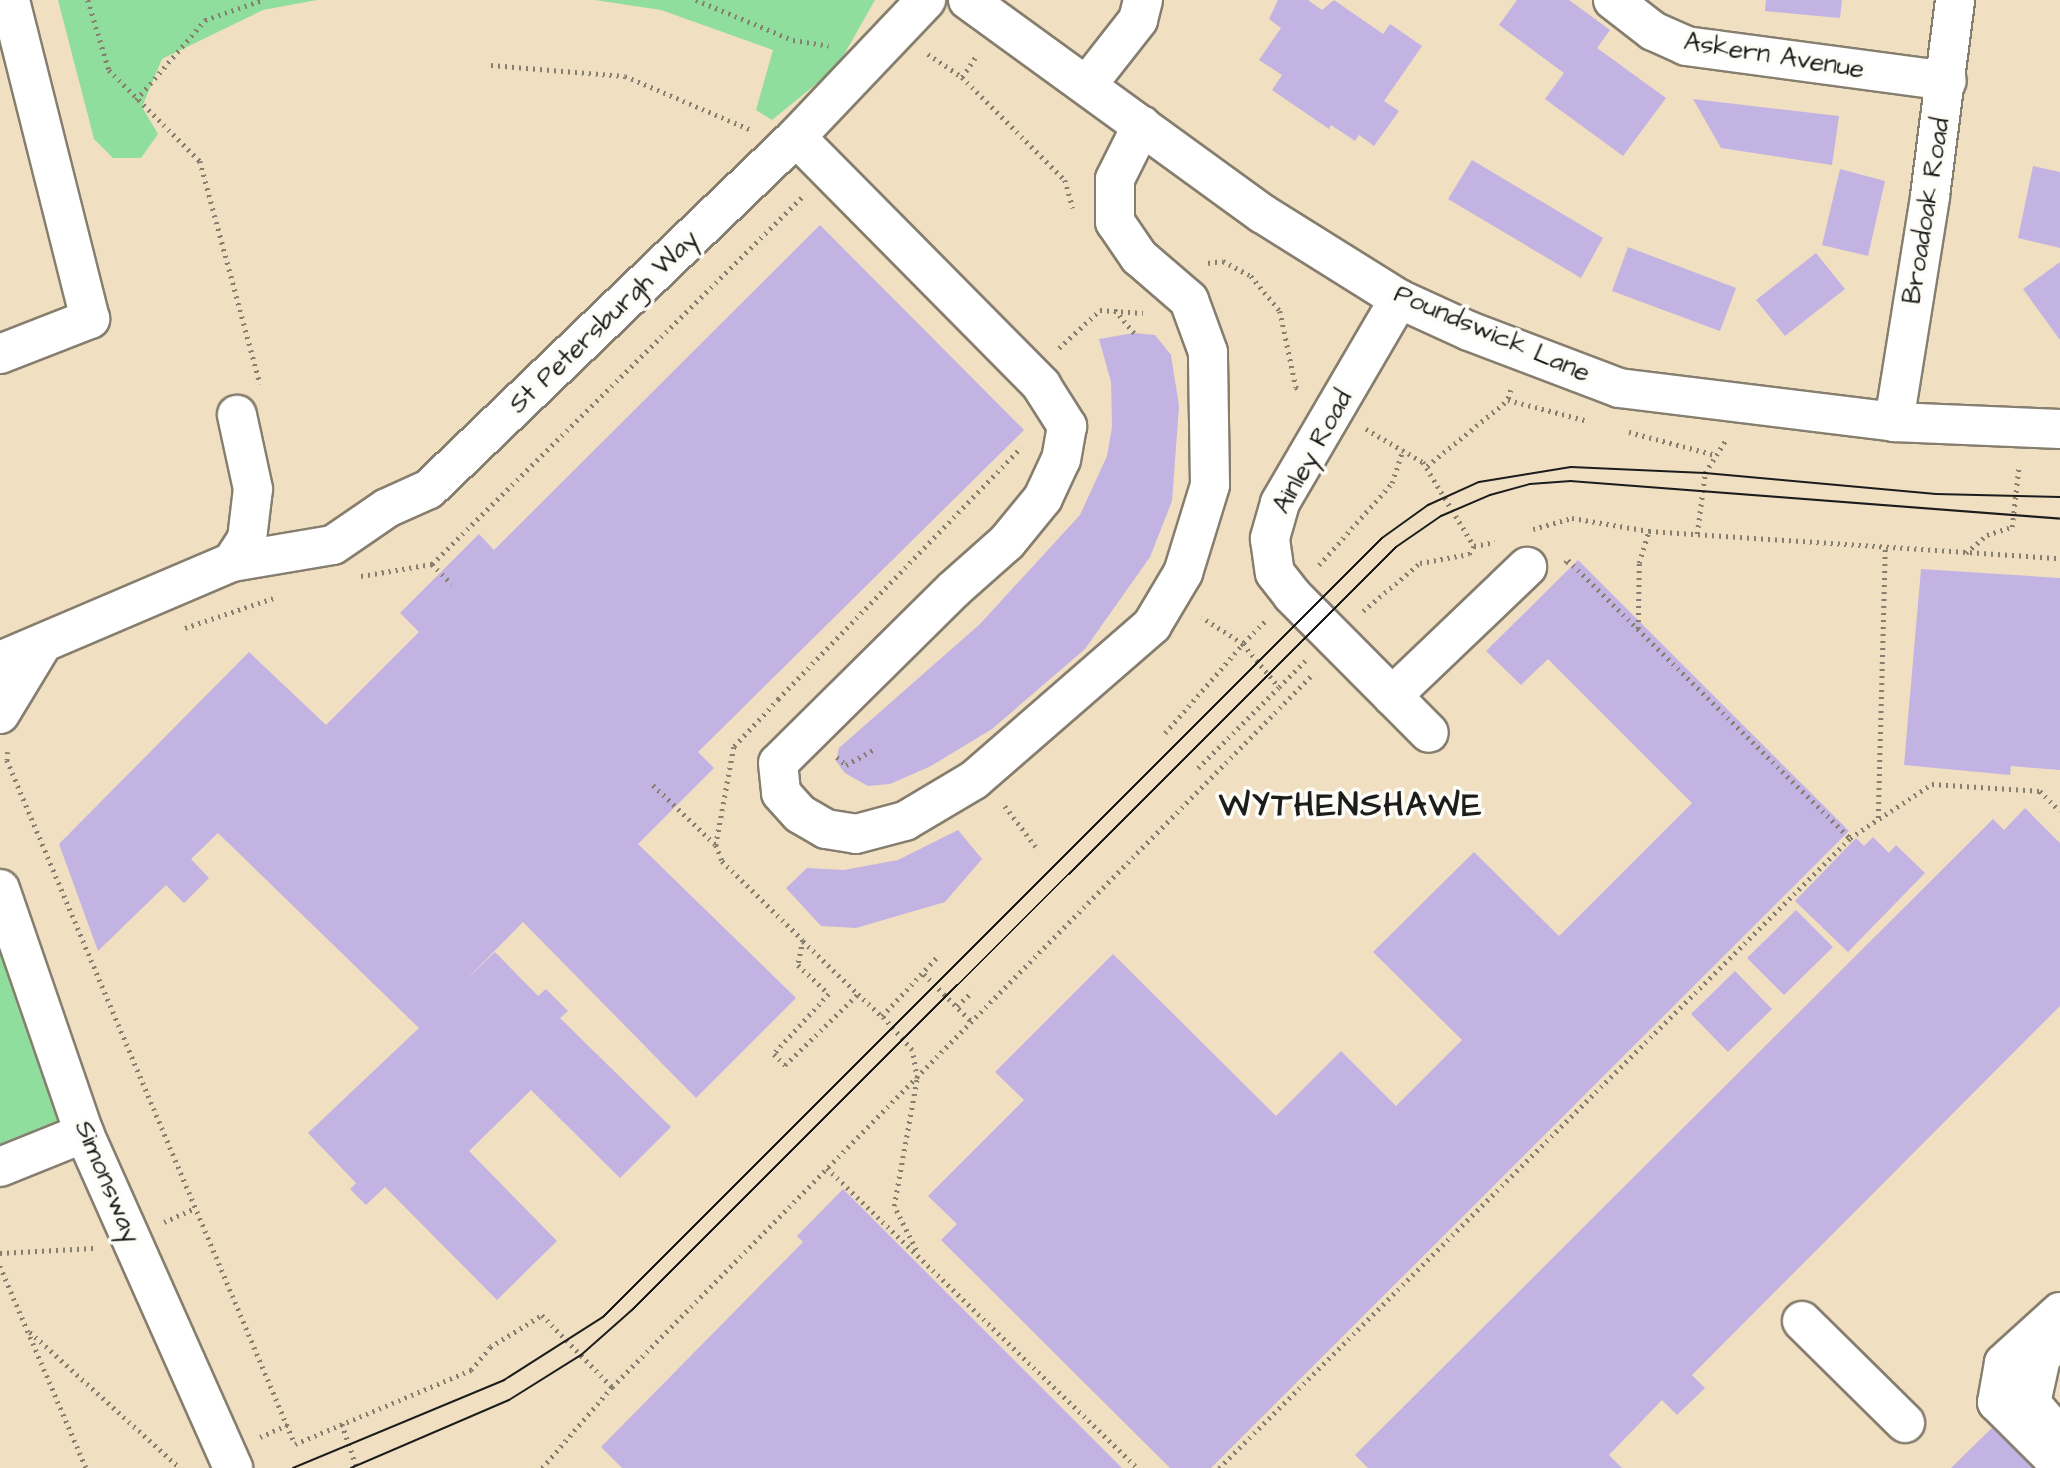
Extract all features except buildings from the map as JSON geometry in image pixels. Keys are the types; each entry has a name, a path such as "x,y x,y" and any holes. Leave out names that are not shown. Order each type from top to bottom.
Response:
{"street":[{"path":"0,354 90,319 10,0"},
{"name":"St Petersburgh Way","path":"0,661 232,562 333,545 387,508 429,489 790,143 883,65 926,0"},
{"name":"Poundswick Lane","path":"968,0 1263,214 1399,299 1619,388 1894,422 2056,428"},
{"path":"1087,85 1138,20 1143,0"},
{"name":"Askern Avenue","path":"1613,0 1653,32 1686,46 1947,82"},
{"name":"Broadoak Road","path":"1894,422 1947,82 1955,0"},
{"path":"790,143 1030,375 1067,426 1061,459 1043,498 1007,542 809,730 778,764 781,793 800,814 826,829 856,834 905,821 974,780 1152,625 1183,573 1210,485 1208,352 1189,300 1139,257 1115,222 1115,179 1142,125"},
{"name":"Ainley Road","path":"1399,299 1280,503 1270,539 1275,573 1292,595 1429,733"},
{"path":"232,562 247,539 253,489 250,406"},
{"path":"1392,696 1519,566"},
{"path":"5,727 43,643"},
{"name":"Simonsway","path":"0,889 84,1133 233,1468"},
{"path":"0,1167 84,1133"},
{"path":"2060,1312 2004,1363 1997,1402 2060,1465"},
{"path":"1802,1321 1905,1423"},
{"path":"2060,1336 2041,1358 2031,1403 2060,1437"},
{"path":"2060,1407 2060,1426"}],"path":[{"path":"88,0 109,70 136,100 200,161 250,406"},
{"path":"136,100 205,20 262,0"},
{"path":"696,0 814,47 834,45"},
{"path":"962,77 1000,23"},
{"path":"883,65 939,57 1065,180 1074,210"},
{"path":"491,65 625,76 790,143"},
{"path":"356,577 432,564 804,195"},
{"path":"1030,375 1100,310 1147,313 1138,305"},
{"path":"1115,310 1134,333"},
{"path":"1427,466 1508,400"},
{"path":"1697,534 1705,473 1747,404"},
{"path":"1965,554 1987,535 2012,527 2020,457 2049,455 2056,428"},
{"path":"716,845 734,747 1031,437"},
{"path":"1165,733 1392,483 1403,450"},
{"path":"1519,566 1544,523 1572,518 1649,531 1885,545 1965,554 2060,558"},
{"path":"1638,630 1639,563 1649,531"},
{"path":"1469,554 1474,545 1519,566"},
{"path":"1878,819 1885,545"},
{"path":"1198,768 1279,687 1420,563 1469,554 1519,566 1568,560 1850,838"},
{"path":"432,564 452,584"},
{"path":"178,630 279,595"},
{"path":"1169,597 1243,644 1279,687"},
{"path":"542,1468 612,1387 1296,695 1334,639"},
{"path":"778,699 809,730"},
{"path":"5,727 6,760 295,1444 471,1370 490,1347 542,1315 612,1387"},
{"path":"846,765 873,750"},
{"path":"1219,1468 1850,838 1932,784 2039,791 2060,811"},
{"path":"653,785 716,845 722,861 881,1016 912,1050 917,1078 894,1206 918,1255"},
{"path":"803,940 798,965 829,994 774,1054 785,1065 858,994"},
{"path":"881,1016 924,974 937,957"},
{"path":"924,974 972,1022"},
{"path":"957,1006 972,992"},
{"path":"827,1168 1138,1468"},
{"path":"0,1266 86,1468"},
{"path":"27,1329 180,1468"},
{"path":"342,1424 357,1468"}],"green space":[{"path":"58,0 317,0 263,10 162,59 142,107 158,134 141,158 113,158 94,139"},
{"path":"595,0 875,0 837,67 772,120 756,110 773,50 661,10"},
{"path":"0,889 84,1133 0,1167"}],"tram line":[{"path":"293,1468 504,1380 603,1317 1382,538 1428,505 1479,482 1571,467 1705,473 1936,494 2060,497"},
{"path":"351,1468 509,1400 581,1355 632,1310 1396,547 1441,516 1490,495 1530,484 1571,481 2060,519"}],"district":[{"name":"WYTHENSHAWE","path":"1351,806"}]}
